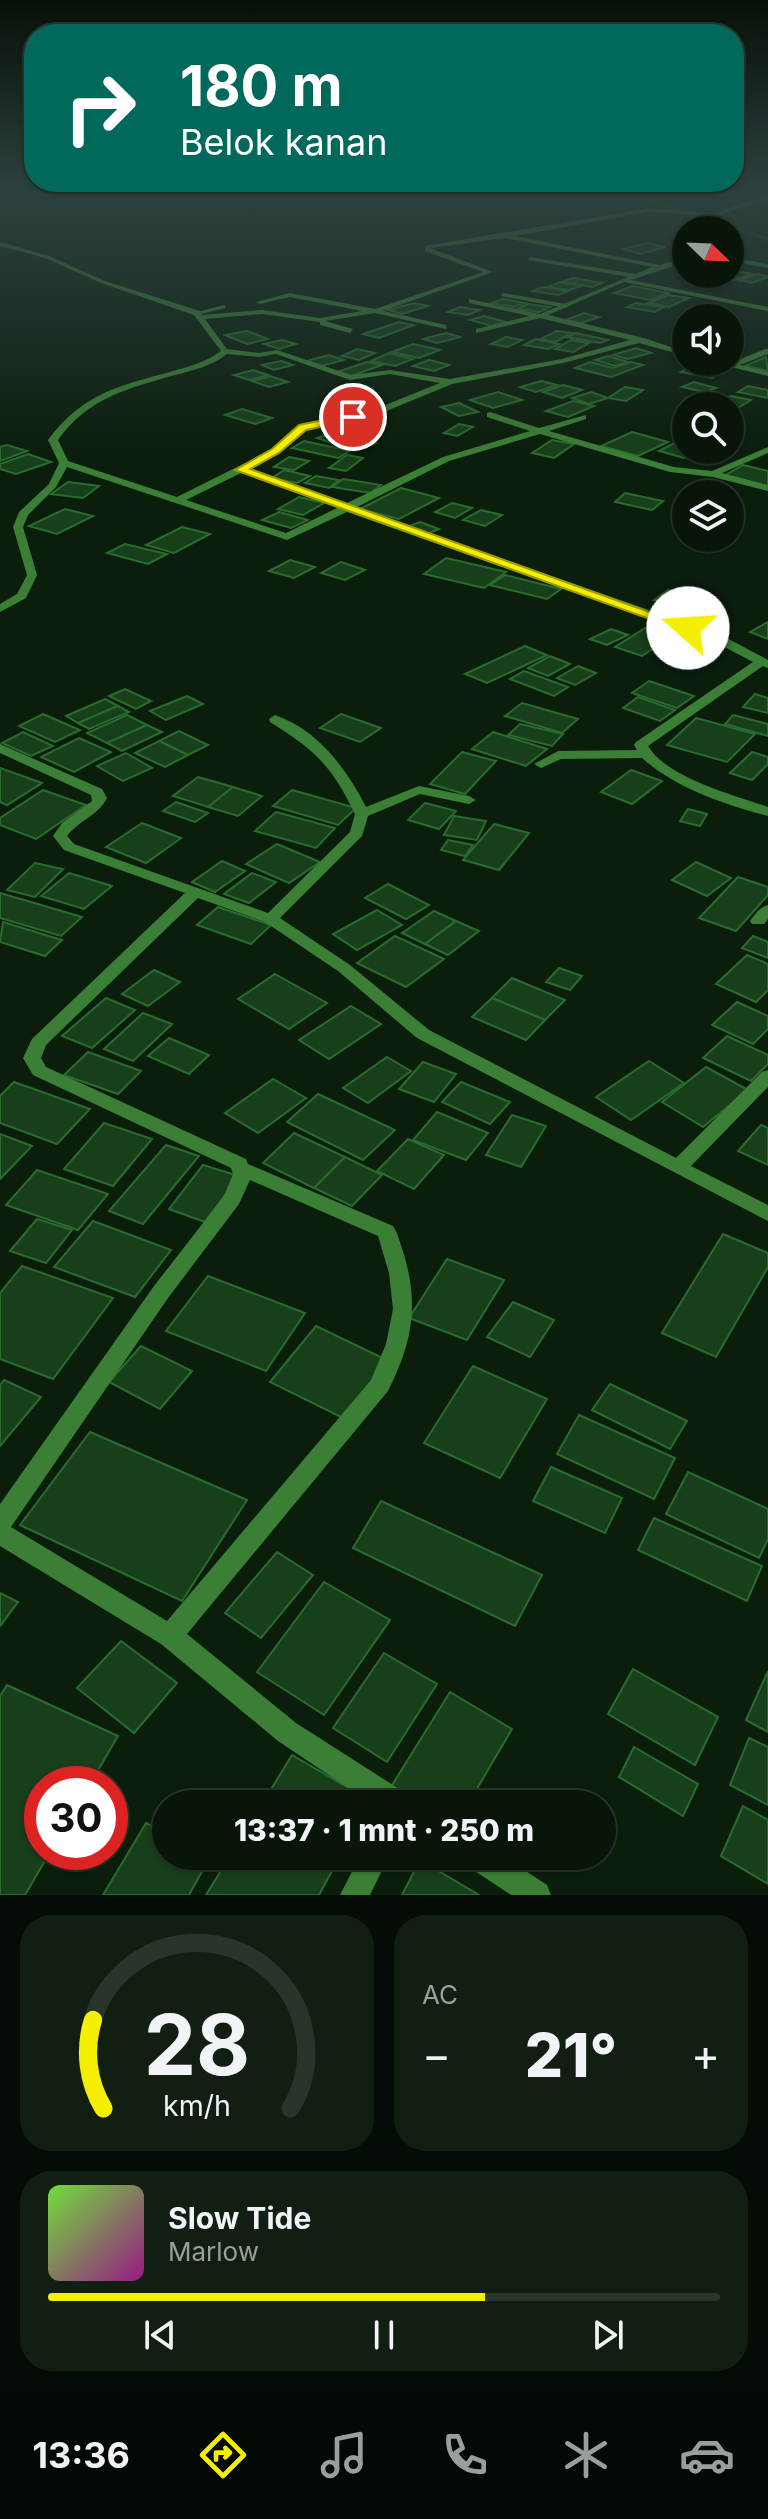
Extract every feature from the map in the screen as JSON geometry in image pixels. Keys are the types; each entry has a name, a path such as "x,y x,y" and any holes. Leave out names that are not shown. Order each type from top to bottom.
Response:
{"street":[{"path":"95,278 199,315 262,312 310,316 375,311 471,278"},
{"path":"479,331 543,315 593,290 627,278"},
{"path":"621,280 768,309"},
{"path":"350,331 260,302 290,295 443,327"},
{"path":"472,301 543,315 672,350"},
{"path":"199,315 225,351"},
{"path":"181,499 276,451 302,428 381,410 450,382 563,361 641,340"},
{"path":"450,382 390,372 350,378 277,352 259,355 225,351 210,363 111,391 78,412 55,433 53,440 64,463 181,499 287,537 446,459 583,417"},
{"path":"744,361 768,351"},
{"path":"744,369 768,374"},
{"path":"490,415 673,470 713,474 768,488"},
{"path":"713,474 768,450"},
{"path":"0,609 13,603 28,588 31,564 18,527 23,514 53,485 64,463"},
{"path":"241,470 717,638 764,663 660,729 641,745 643,754"},
{"path":"271,919 357,833 362,814 339,765 324,750 275,719"},
{"path":"0,748 97,792 100,798 98,803 67,826 60,836 69,847 194,893 246,907 271,919 344,968 423,1034 768,1214"},
{"path":"541,764 558,755 643,754 693,783 768,812"},
{"path":"362,814 419,790 469,800"},
{"path":"170,1636 380,1385 397,1349 406,1294 386,1231 243,1169 239,1164 39,1071 32,1058 38,1043 194,893"},
{"path":"679,1167 768,1076"},
{"path":"0,1523 161,1292 232,1199 243,1169"},
{"path":"0,1533 170,1636 287,1732 376,1790"},
{"path":"354,1895 367,1870"},
{"path":"499,1870 537,1895"}],"lane":[{"path":"611,278 621,280"},
{"path":"503,295 566,306"},
{"path":"199,315 224,307"}],"building":[{"path":"576,278 602,283 593,287 564,281"},
{"path":"744,278 764,278 752,283 744,281"},
{"path":"560,282 581,286 569,290 548,287"},
{"path":"633,286 668,293 650,300 614,293"},
{"path":"542,287 568,291 558,295 533,291"},
{"path":"668,295 689,298 669,307 648,303"},
{"path":"503,299 525,303 514,307 492,303"},
{"path":"414,303 428,306 402,314 388,310"},
{"path":"636,303 664,307 655,312 627,307"},
{"path":"528,304 550,307 539,312 517,309"},
{"path":"460,307 480,310 468,315 448,312"},
{"path":"584,313 599,317 581,323 566,320"},
{"path":"484,316 506,322 492,326 470,320"},
{"path":"399,322 414,325 379,338 363,334"},
{"path":"247,331 268,339 247,344 225,335"},
{"path":"557,331 572,333 555,342 540,339"},
{"path":"446,333 460,337 437,343 423,339"},
{"path":"576,333 608,340 600,343 567,337"},
{"path":"506,337 522,340 508,347 491,344"},
{"path":"536,339 559,344 548,349 524,345"},
{"path":"282,340 296,344 279,349 264,344"},
{"path":"571,340 589,343 573,352 555,349"},
{"path":"413,344 440,350 419,358 392,352"},
{"path":"636,348 651,353 628,359 613,355"},
{"path":"357,349 375,353 359,360 342,356"},
{"path":"389,353 413,359 395,366 371,361"},
{"path":"329,355 344,360 321,366 306,361"},
{"path":"608,356 628,362 615,366 595,360"},
{"path":"766,357 768,371 745,366"},
{"path":"429,360 449,365 434,371 413,366"},
{"path":"281,361 293,365 274,370 262,365"},
{"path":"367,362 382,365 351,376 337,372"},
{"path":"590,362 613,368 631,362 643,365 611,377 575,368"},
{"path":"253,370 268,375 249,380 234,375"},
{"path":"270,376 288,382 269,387 252,381"},
{"path":"541,381 557,385 536,392 520,387"},
{"path":"694,382 716,388 704,392 682,387"},
{"path":"563,385 582,390 562,398 543,392"},
{"path":"748,386 768,390 768,398 744,392 738,392"},
{"path":"625,387 643,390 626,401 608,398"},
{"path":"498,392 522,400 493,408 470,400"},
{"path":"591,392 608,398 589,404 572,398"},
{"path":"573,401 594,406 568,417 546,411"},
{"path":"459,403 478,412 459,416 441,407"},
{"path":"242,409 272,418 255,424 225,415"},
{"path":"459,424 473,427 457,436 444,433"},
{"path":"338,431 376,443 355,451 317,438"},
{"path":"632,432 668,442 638,456 601,446"},
{"path":"552,440 574,444 554,458 532,453"},
{"path":"304,441 350,451 338,458 292,448"},
{"path":"672,444 672,455 659,451"},
{"path":"7,445 27,451 0,461 0,447"},
{"path":"28,454 51,462 16,474 0,469 0,464"},
{"path":"347,455 363,458 346,471 329,468"},
{"path":"289,457 309,461 294,470 274,467"},
{"path":"743,465 768,471 768,487 744,480 724,476"},
{"path":"284,470 310,476 297,483 272,478"},
{"path":"316,476 339,480 329,488 305,483"},
{"path":"343,479 381,485 370,493 332,487"},
{"path":"68,482 99,486 83,498 51,494"},
{"path":"401,488 439,498 399,519 360,509"},
{"path":"625,493 663,501 652,510 615,502"},
{"path":"299,497 324,503 303,515 278,509"},
{"path":"452,503 472,508 455,518 435,512"},
{"path":"65,509 93,516 57,534 29,526"},
{"path":"481,510 502,515 485,526 463,520"},
{"path":"279,512 308,520 291,528 262,520"},
{"path":"420,522 439,529 427,534 407,527"},
{"path":"182,527 210,534 174,553 146,545"},
{"path":"125,544 167,554 148,564 107,553"},
{"path":"446,558 506,572 484,588 424,574"},
{"path":"290,560 315,567 294,578 269,571"},
{"path":"341,562 365,570 345,580 321,573"},
{"path":"505,575 561,589 547,599 490,585"},
{"path":"668,590 693,598 679,607 654,600"},
{"path":"768,622 768,639 750,632"},
{"path":"645,628 671,637 642,656 615,647"},
{"path":"611,629 628,635 607,645 590,639"},
{"path":"525,646 547,655 487,683 465,674"},
{"path":"550,656 570,664 548,676 528,668"},
{"path":"578,666 596,673 575,685 557,678"},
{"path":"524,671 568,687 554,696 510,679"},
{"path":"649,681 694,696 677,708 632,693"},
{"path":"125,689 151,701 136,709 109,696"},
{"path":"755,694 768,698 768,713 743,707"},
{"path":"187,696 203,704 166,720 150,711"},
{"path":"638,697 675,710 660,721 623,708"},
{"path":"105,699 118,706 78,723 66,716"},
{"path":"522,703 578,719 562,733 505,716"},
{"path":"118,706 129,712 89,729 78,723"},
{"path":"43,714 80,730 55,742 19,726"},
{"path":"341,714 381,728 360,742 320,728"},
{"path":"127,715 147,725 107,743 87,733"},
{"path":"733,715 768,724 768,736 725,724"},
{"path":"696,718 755,734 727,762 667,745"},
{"path":"520,724 563,734 552,746 508,735"},
{"path":"147,725 162,732 122,751 107,743"},
{"path":"179,731 208,745 188,755 159,741"},
{"path":"23,732 53,746 31,756 2,743"},
{"path":"493,732 547,749 526,766 472,749"},
{"path":"79,738 111,752 74,772 41,757"},
{"path":"159,741 188,755 165,767 135,753"},
{"path":"462,752 496,761 465,794 430,784"},
{"path":"752,752 768,757 768,764 752,780 730,773"},
{"path":"126,753 152,768 123,781 97,766"},
{"path":"0,768 42,783 7,805 0,802"},
{"path":"631,770 662,781 632,804 601,792"},
{"path":"198,777 233,787 208,807 173,796"},
{"path":"233,787 262,796 238,816 208,807"},
{"path":"43,790 86,805 36,839 0,825 0,818"},
{"path":"292,790 356,808 338,825 273,806"},
{"path":"176,802 208,813 195,822 163,811"},
{"path":"425,803 456,811 439,829 408,820"},
{"path":"688,809 707,814 700,826 680,821"},
{"path":"276,812 335,828 316,848 255,831"},
{"path":"454,816 486,821 477,840 444,835"},
{"path":"142,823 181,838 146,863 106,847"},
{"path":"494,824 529,833 499,870 463,860"},
{"path":"448,840 473,845 465,856 441,850"},
{"path":"277,844 320,862 289,883 246,864"},
{"path":"222,861 245,871 215,892 192,882"},
{"path":"696,862 731,878 707,896 672,880"},
{"path":"35,863 63,869 35,897 7,890"},
{"path":"69,873 112,886 84,909 41,896"},
{"path":"252,873 276,882 249,903 224,894"},
{"path":"738,877 768,887 768,895 736,931 699,918"},
{"path":"388,884 429,905 406,919 365,898"},
{"path":"0,893 82,917 61,936 0,918"},
{"path":"218,907 271,925 251,944 197,925"},
{"path":"377,910 402,925 357,950 333,934"},
{"path":"434,911 456,921 425,944 402,933"},
{"path":"456,921 479,931 448,955 425,944"},
{"path":"3,922 62,940 45,956 0,942"},
{"path":"395,936 444,959 406,987 357,963"},
{"path":"753,936 768,942 768,958 742,948"},
{"path":"747,955 768,964 768,990 756,1002 716,984"},
{"path":"559,968 582,976 570,990 546,982"},
{"path":"154,970 180,982 148,1006 122,994"},
{"path":"275,974 327,1003 289,1029 238,999"},
{"path":"512,978 565,1000 545,1020 492,998"},
{"path":"106,998 135,1010 92,1048 62,1036"},
{"path":"492,998 545,1020 526,1040 472,1017"},
{"path":"737,1002 768,1016 768,1029 753,1044 712,1025"},
{"path":"351,1006 381,1024 329,1059 299,1040"},
{"path":"143,1013 172,1024 133,1061 104,1049"},
{"path":"727,1036 768,1055 768,1064 751,1081 703,1058"},
{"path":"169,1038 209,1055 189,1074 148,1056"},
{"path":"88,1052 141,1071 118,1094 64,1075"},
{"path":"387,1057 411,1071 368,1103 343,1088"},
{"path":"649,1061 684,1083 631,1120 596,1097"},
{"path":"423,1062 456,1074 434,1102 399,1089"},
{"path":"706,1067 748,1090 703,1127 662,1102"},
{"path":"273,1079 306,1098 258,1133 225,1113"},
{"path":"14,1082 90,1109 57,1144 0,1123 0,1096"},
{"path":"461,1082 510,1102 490,1124 442,1102"},
{"path":"318,1094 395,1130 363,1160 287,1122"},
{"path":"437,1112 488,1133 466,1160 413,1140"},
{"path":"512,1115 546,1126 521,1167 486,1155"},
{"path":"104,1123 152,1139 113,1186 64,1169"},
{"path":"761,1125 768,1128 768,1165 738,1151"},
{"path":"294,1133 345,1157 314,1188 263,1163"},
{"path":"0,1134 32,1146 0,1179"},
{"path":"408,1139 444,1155 414,1189 377,1171"},
{"path":"166,1145 199,1156 143,1224 109,1211"},
{"path":"345,1157 382,1175 352,1206 314,1188"},
{"path":"203,1165 239,1176 205,1222 169,1209"},
{"path":"37,1170 108,1194 78,1230 6,1205"},
{"path":"37,1219 72,1230 46,1263 10,1251"},
{"path":"93,1221 171,1250 135,1297 54,1267"},
{"path":"723,1234 768,1253 768,1267 716,1357 662,1333"},
{"path":"447,1259 504,1280 467,1340 409,1318"},
{"path":"22,1266 113,1298 53,1379 0,1359 0,1293"},
{"path":"208,1276 305,1313 266,1371 166,1331"},
{"path":"513,1302 554,1320 530,1357 487,1337"},
{"path":"316,1326 389,1361 345,1419 270,1382"},
{"path":"141,1346 192,1371 160,1409 109,1382"},
{"path":"473,1366 547,1399 500,1478 424,1443"},
{"path":"4,1380 41,1397 0,1446 0,1385"},
{"path":"610,1384 687,1421 670,1449 592,1410"},
{"path":"579,1415 675,1458 654,1499 557,1454"},
{"path":"90,1432 247,1500 182,1601 20,1525"},
{"path":"551,1467 622,1498 605,1533 533,1501"},
{"path":"688,1472 768,1509 768,1539 759,1558 666,1514"},
{"path":"381,1501 542,1575 515,1626 353,1548"},
{"path":"654,1518 762,1566 747,1601 638,1550"},
{"path":"277,1552 313,1575 261,1638 225,1613"},
{"path":"324,1582 390,1620 324,1715 257,1672"},
{"path":"0,1593 18,1602 0,1626"},
{"path":"121,1641 177,1683 134,1733 77,1688"},
{"path":"384,1653 437,1684 387,1762 333,1728"},
{"path":"633,1669 718,1717 695,1765 608,1714"},
{"path":"768,1671 768,1732 746,1720"},
{"path":"7,1685 118,1736 100,1766 24,1766 24,1870 40,1870 25,1895 0,1895 0,1696"},
{"path":"450,1692 512,1729 476,1790 389,1790"},
{"path":"749,1738 768,1747 768,1805 730,1785"},
{"path":"634,1747 698,1784 683,1816 619,1777"},
{"path":"292,1755 352,1790 271,1790"},
{"path":"743,1806 768,1820 768,1884 721,1856"},
{"path":"146,1823 152,1826 152,1870 203,1870 189,1895 103,1895 118,1870 128,1870 128,1853"},
{"path":"221,1870 332,1870 319,1895 206,1895"},
{"path":"415,1870 437,1870 479,1895 402,1895"}],"route":[{"path":"353,417 299,429 276,451 241,470 263,475 371,518 688,628"}]}
